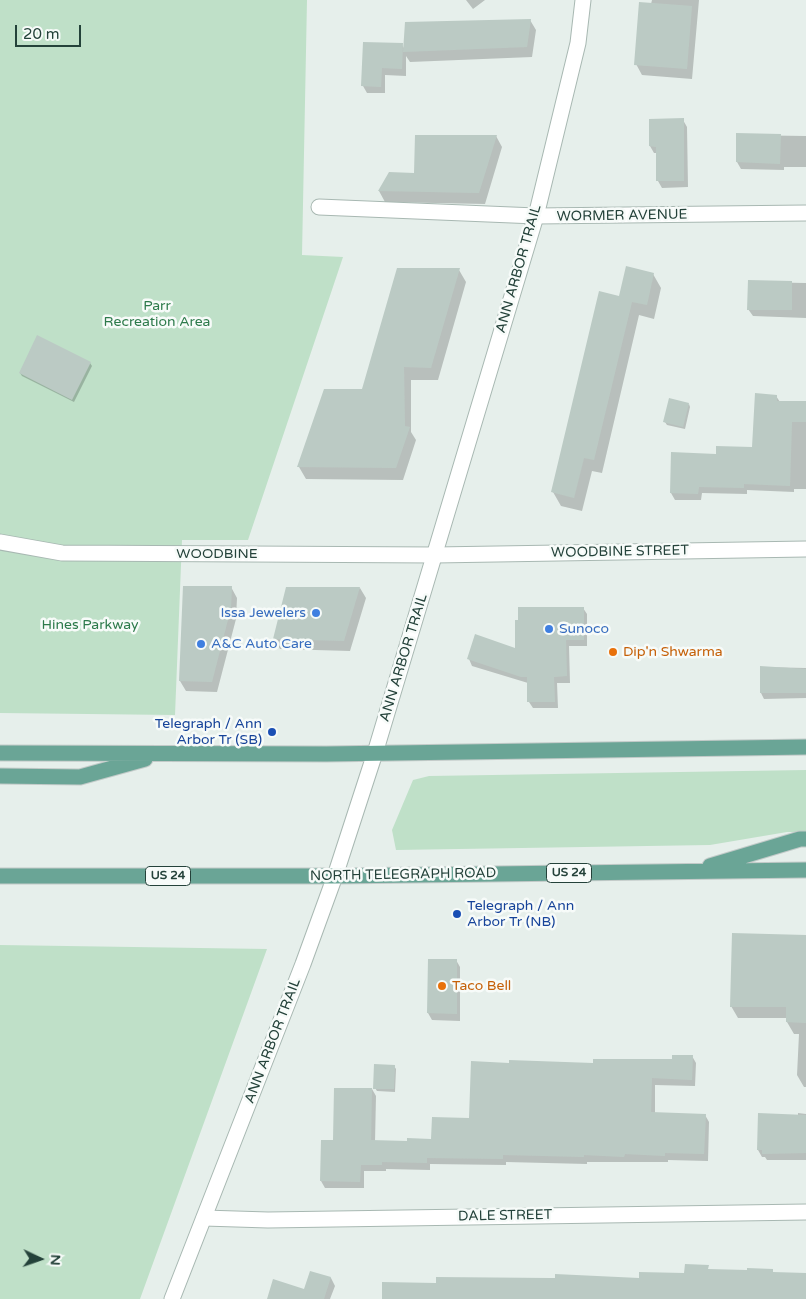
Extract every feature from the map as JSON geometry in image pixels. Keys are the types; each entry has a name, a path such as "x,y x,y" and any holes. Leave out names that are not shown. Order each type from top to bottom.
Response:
{"main road":[{"path":"0,753 375,754 806,747"},
{"path":"0,776 80,777 163,754"},
{"path":"692,871 800,839 806,839"},
{"name":"NORTH TELEGRAPH ROAD","path":"0,876 335,876 806,870"}],"street":[{"name":"ANN ARBOR TRAIL","path":"172,1299 300,973 335,876 375,754 536,216 578,43 584,0"},
{"name":"WORMER AVENUE","path":"319,207 536,216 806,213"},
{"name":"WOODBINE","path":"0,542 62,553 435,555"},
{"name":"WOODBINE STREET","path":"435,555 806,549"},
{"name":"DALE STREET","path":"204,1218 268,1220 806,1212"}],"green space":[{"name":"Parr Recreation Area","path":"0,0 307,0 302,255 343,257 248,540 182,540 175,715 0,713"},
{"path":"806,770 806,832 787,832 710,845 396,850 392,830 413,780 429,776"},
{"path":"0,945 267,949 140,1299 0,1299"}],"building":[{"path":"639,2 692,6 687,69 634,65"},
{"path":"531,19 527,47 403,52 405,22"},
{"path":"363,42 403,43 402,69 382,68 381,87 361,86"},
{"path":"684,118 684,181 656,181 656,147 649,146 649,119"},
{"path":"736,133 781,134 780,164 736,162"},
{"path":"415,135 497,135 479,193 378,191 389,172 414,173"},
{"path":"626,266 654,273 647,305 632,302 594,460 584,458 574,498 551,492 599,291 619,296"},
{"path":"397,268 460,268 431,368 404,367 405,426 410,427 396,468 297,467 324,389 362,389"},
{"path":"748,280 792,281 792,310 747,310"},
{"path":"37,335 91,362 72,400 19,373"},
{"path":"755,393 777,395 777,401 806,401 806,422 792,422 790,486 744,484 744,488 699,487 698,494 670,493 671,452 716,454 716,446 752,447"},
{"path":"669,398 689,403 683,427 663,422"},
{"name":"A&C Auto Care","path":"183,586 232,586 231,608 212,682 179,681"},
{"name":"Issa Jewelers","path":"286,587 360,587 344,641 273,639"},
{"path":"518,607 584,607 584,640 566,640 567,676 554,677 555,702 527,702 527,677 521,677 467,659 475,634 515,648 515,620 518,620"},
{"path":"760,666 806,669 806,693 760,693"},
{"path":"732,933 806,935 806,1023 786,1022 786,1007 730,1007"},
{"name":"Taco Bell","path":"428,959 457,959 457,1014 427,1013"},
{"path":"672,1055 693,1055 692,1080 652,1078 651,1112 706,1114 704,1154 665,1153 665,1156 625,1154 624,1157 503,1155 503,1159 427,1158 427,1163 382,1162 382,1165 361,1165 360,1182 320,1181 321,1140 333,1140 334,1088 372,1088 371,1140 407,1141 407,1138 431,1139 432,1117 469,1118 471,1061 509,1063 509,1060 593,1063 593,1059 672,1059"},
{"path":"374,1064 395,1065 394,1089 373,1089"},
{"path":"758,1113 806,1115 806,1153 762,1154 762,1150 757,1150"},
{"path":"685,1264 709,1265 708,1269 773,1269 773,1272 806,1273 806,1299 382,1299 382,1282 436,1283 436,1277 555,1278 555,1274 639,1278 639,1272 684,1273"},
{"path":"310,1271 331,1277 324,1299 267,1299 273,1279 304,1289"}],"place":[{"name":"Issa Jewelers","path":"316,613"},
{"name":"Sunoco","path":"549,629"},
{"name":"A&C Auto Care","path":"201,644"},
{"name":"Dip'n Shwarma","path":"613,652"},
{"name":"Telegraph / Ann Arbor Tr (SB)","path":"272,732"},
{"name":"Telegraph / Ann Arbor Tr (NB)","path":"457,914"},
{"name":"Taco Bell","path":"442,986"}],"park label":[{"name":"Hines Parkway","path":"90,625"}]}
